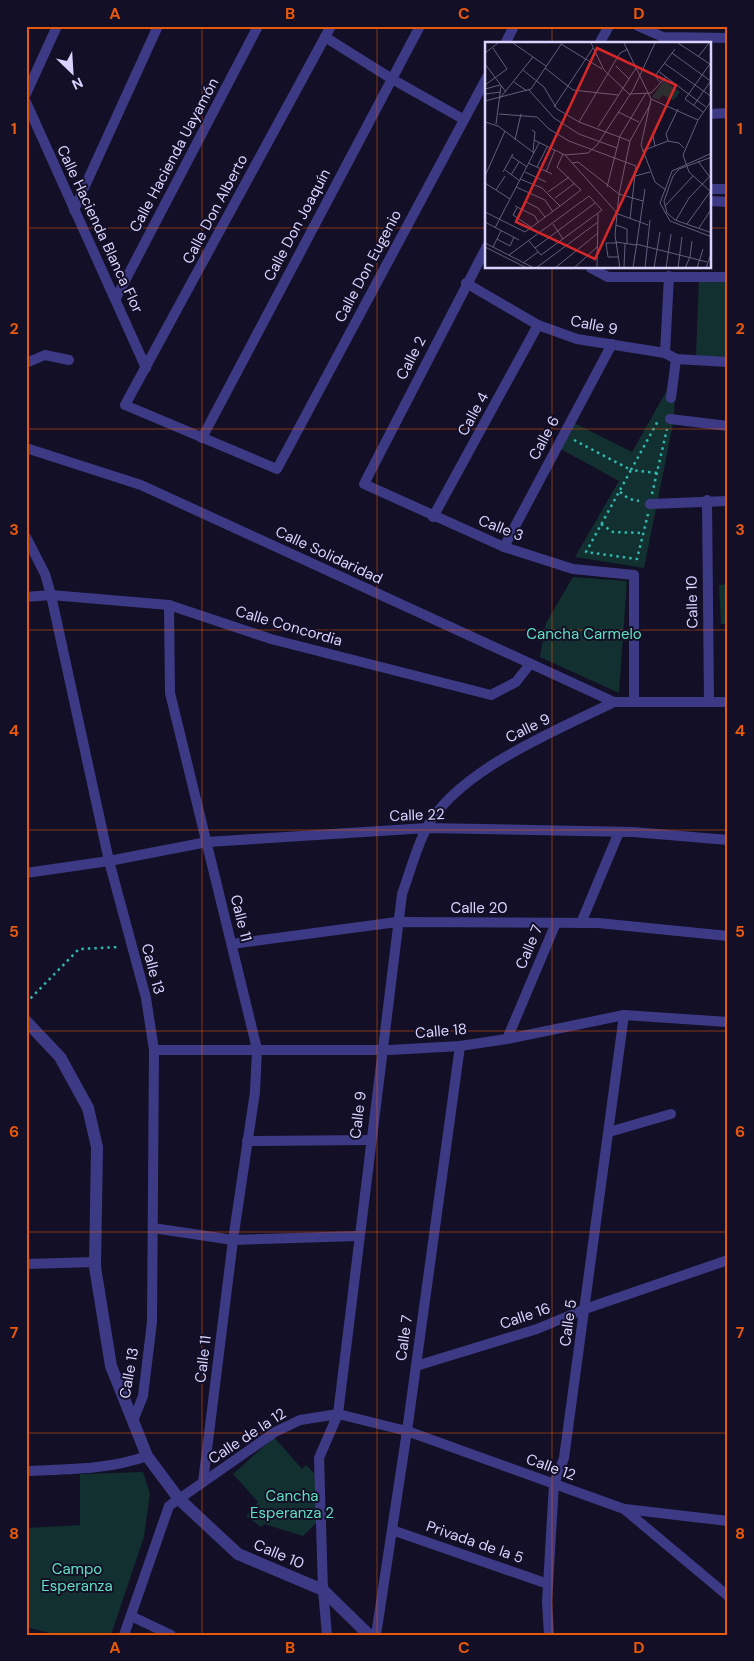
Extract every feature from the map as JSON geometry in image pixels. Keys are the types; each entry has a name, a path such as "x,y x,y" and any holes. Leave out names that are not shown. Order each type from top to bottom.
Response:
{"street":[{"path":"26,94 57,26"},
{"path":"74,210 158,26"},
{"name":"Calle Hacienda Uayamón","path":"116,298 258,26"},
{"name":"Calle Don Alberto","path":"202,438 125,406 330,26"},
{"name":"Calle Don Joaquín","path":"202,438 420,26"},
{"path":"506,42 514,26"},
{"path":"600,42 609,26"},
{"path":"638,26 663,37 728,38"},
{"path":"325,37 392,79 464,119"},
{"name":"Calle Don Eugenio","path":"202,438 277,469 485,79"},
{"name":"Calle Hacienda Blanca Flor","path":"26,102 146,368"},
{"path":"712,114 728,113"},
{"path":"712,189 728,189"},
{"path":"712,201 728,202"},
{"name":"Calle 2","path":"364,484 485,248"},
{"path":"593,269 608,277 669,276 699,272 728,277"},
{"path":"665,353 669,276"},
{"name":"Calle 9","path":"466,283 538,325 577,339 665,353 676,359 728,362"},
{"name":"Calle 4","path":"433,517 538,325"},
{"name":"Calle 6","path":"504,547 612,344"},
{"path":"26,363 45,355 69,360"},
{"path":"671,398 676,359"},
{"path":"670,419 728,426"},
{"name":"Calle Solidaridad","path":"26,448 141,485 614,702"},
{"name":"Calle 3","path":"364,484 433,517 504,547 573,569 634,575 634,702"},
{"path":"650,504 707,500 728,501"},
{"name":"Calle 10","path":"707,500 709,702"},
{"name":"Calle 13","path":"26,537 45,574 51,595 109,861 146,998 154,1050 152,1322 143,1396 133,1421"},
{"name":"Calle Concordia","path":"26,597 51,595 169,605 271,639 491,695 516,682 530,664"},
{"name":"Calle 11","path":"169,605 170,693 183,754 207,842 257,1049 255,1092 233,1240 203,1482"},
{"path":"614,702 728,702"},
{"name":"Calle 9","path":"326,1635 319,1458 338,1414 358,1236 402,894 426,828 446,802 496,761 614,702"},
{"name":"Calle 22","path":"26,873 109,861 207,842 426,828 619,832 728,840"},
{"path":"581,923 619,832"},
{"name":"Calle 20","path":"232,944 397,922 581,923 728,936"},
{"name":"Calle 7","path":"507,1039 556,923"},
{"name":"Calle 18","path":"154,1050 382,1050 460,1046 507,1039 624,1015 728,1022"},
{"name":"Calle 5","path":"549,1635 548,1584 554,1484 564,1458 624,1015"},
{"name":"Calle 10","path":"26,1021 60,1057 88,1108 97,1147 95,1262 111,1366 147,1456 180,1499 238,1554 323,1590 369,1635"},
{"name":"Calle 7","path":"376,1635 407,1431 460,1046"},
{"path":"609,1132 671,1114"},
{"path":"247,1141 370,1140"},
{"path":"153,1228 233,1240 358,1236"},
{"name":"Calle 16","path":"416,1366 537,1329 585,1309 728,1260"},
{"path":"26,1264 95,1262"},
{"name":"Calle 12","path":"338,1414 407,1431 624,1509 728,1596"},
{"name":"Calle de la 12","path":"180,1499 275,1432 300,1420 338,1414"},
{"path":"26,1471 99,1467 130,1462 147,1456"},
{"path":"124,1635 169,1506 180,1499"},
{"path":"624,1509 728,1521"},
{"name":"Privada de la 5","path":"392,1530 548,1584"},
{"path":"130,1616 171,1635"}],"path":[{"path":"670,419 637,560 586,552 671,398"},
{"path":"563,434 631,470 657,473"},
{"path":"619,491 629,499 650,504"},
{"path":"601,524 613,532 643,533"},
{"path":"26,1002 79,949 132,946"}],"green space":[{"path":"699,277 728,277 728,357 696,357"},
{"path":"675,376 674,419 644,568 575,557 619,481 557,447 570,421 632,452"},
{"name":"Cancha Carmelo","path":"573,577 627,581 619,693 540,657 546,623"},
{"path":"728,584 728,624 721,624 719,585"},
{"name":"Cancha Esperanza 2","path":"274,1437 302,1469 306,1465 315,1474 317,1522 303,1536 264,1524 261,1527 246,1516 258,1502 233,1474"},
{"name":"Campo Esperanza","path":"143,1472 150,1493 144,1537 111,1635 57,1635 26,1627 26,1528 80,1525 80,1474"}]}
